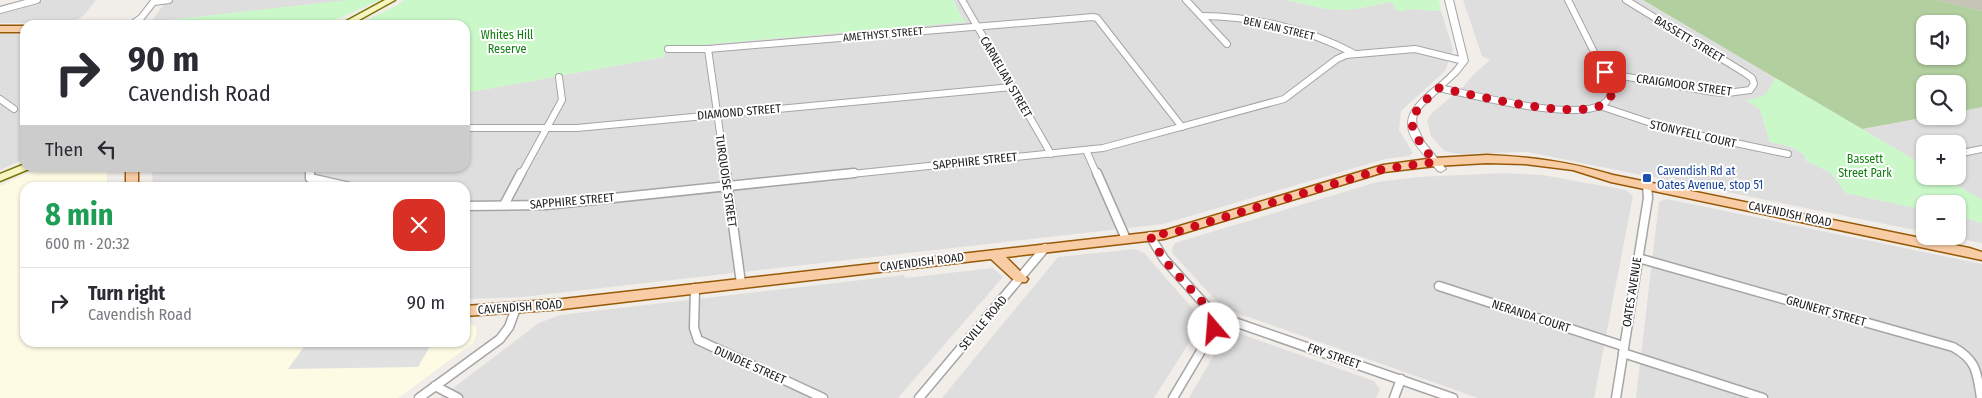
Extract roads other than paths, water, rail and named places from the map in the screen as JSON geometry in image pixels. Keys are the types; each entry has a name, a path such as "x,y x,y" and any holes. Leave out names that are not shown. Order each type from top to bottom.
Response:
{"main road":[{"path":"353,20 391,0"},
{"path":"0,29 20,29"},
{"name":"CAVENDISH ROAD","path":"470,311 516,308 1150,236 1179,231 1372,174 1438,166 1524,167 1611,178 1978,253"},
{"path":"0,178 20,169"},
{"path":"994,254 1021,279"}],"street":[{"path":"0,6 21,0"},
{"path":"0,10 37,0"},
{"path":"138,20 154,1 168,0"},
{"name":"CARNELIAN STREET","path":"962,0 1051,154"},
{"path":"1186,0 1227,44"},
{"path":"1438,166 1415,133 1412,121 1416,109 1460,68 1464,61 1449,0"},
{"path":"1439,88 1561,110 1591,109 1600,106 1611,96 1612,88 1568,0"},
{"name":"BASSETT STREET","path":"1626,0 1752,78"},
{"name":"BEN EAN STREET","path":"1201,16 1216,15 1290,29 1341,45 1353,53"},
{"name":"AMETHYST STREET","path":"668,49 708,49 1074,18 1097,18 1182,127"},
{"name":"TURQUOISE STREET","path":"708,49 741,283"},
{"name":"SAPPHIRE STREET","path":"470,206 546,205 1102,148 1284,99 1337,59 1353,53 1415,49 1464,61"},
{"name":"CRAIGMOOR STREET","path":"1605,72 1728,93 1750,90 1754,84 1752,78"},
{"path":"504,205 562,100 559,76"},
{"name":"DIAMOND STREET","path":"470,128 577,128 1012,87"},
{"path":"0,99 14,109"},
{"name":"STONYFELL COURT","path":"1600,106 1630,119 1674,132 1788,154"},
{"path":"1966,152 1982,149"},
{"path":"1086,150 1126,239"},
{"path":"309,172 310,178 328,182"},
{"name":"OATES AVENUE","path":"1616,398 1648,198 1647,186"},
{"path":"1150,236 1164,260 1207,307 1215,319 1214,329 1173,398"},
{"name":"SEVILLE ROAD","path":"919,398 1046,248"},
{"name":"GRUNERT STREET","path":"1638,258 1953,347 1971,358 1981,398"},
{"name":"NERANDA COURT","path":"1439,286 1763,398"},
{"name":"DUNDEE STREET","path":"695,288 694,328 698,340 822,398"},
{"path":"419,398 500,339 509,327 516,308"},
{"name":"FRY STREET","path":"1215,319 1223,318 1453,398"},
{"path":"1394,398 1401,379"},
{"path":"436,386 458,398"}],"place":[{"name":"Cavendish Rd at Oates Avenue, stop 51","path":"1647,178"}],"park label":[{"name":"Whites Hill Reserve","path":"507,42"},
{"name":"Bassett Street Park","path":"1865,166"}]}
